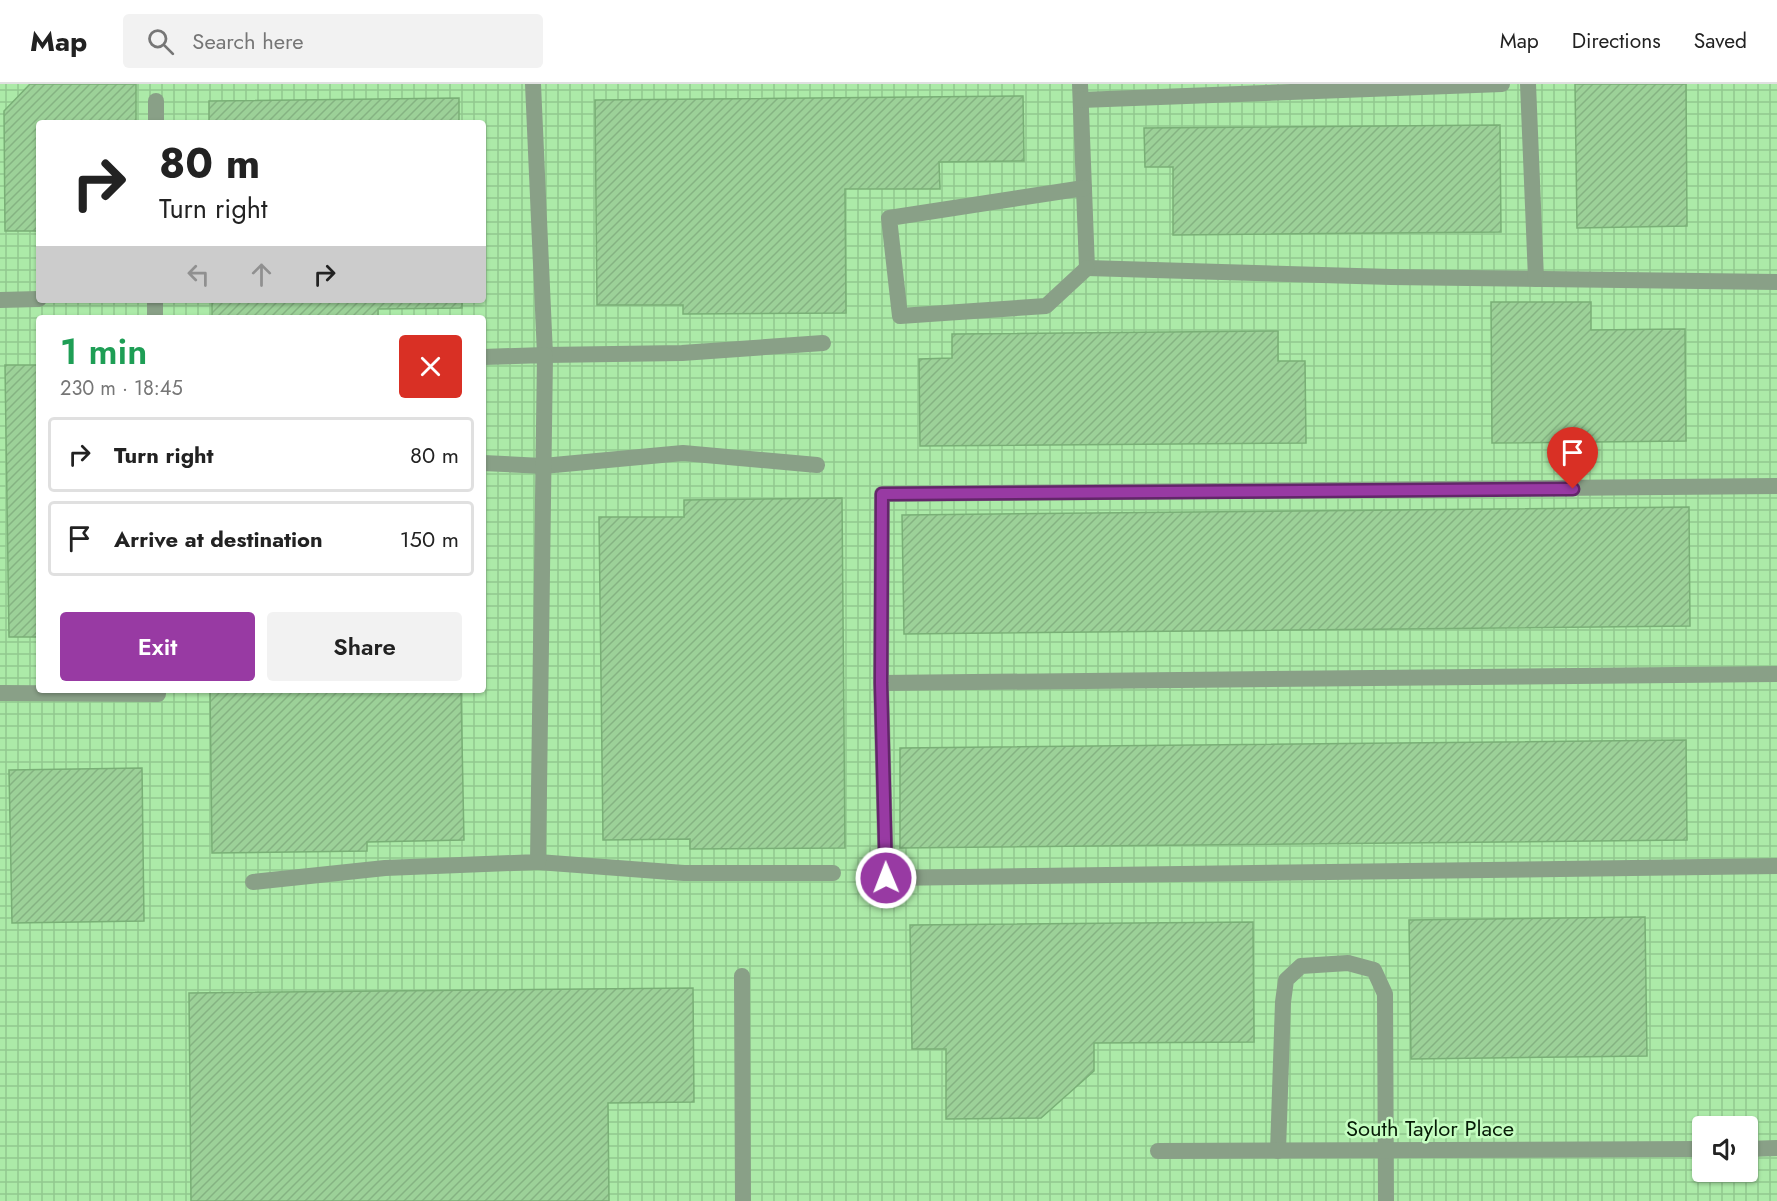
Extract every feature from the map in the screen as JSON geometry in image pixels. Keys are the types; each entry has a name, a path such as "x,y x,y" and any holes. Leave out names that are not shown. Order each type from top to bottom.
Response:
{"street":[{"path":"533,84 545,355 538,862"},
{"path":"1087,268 1081,92 1502,84"},
{"path":"1528,84 1536,279"},
{"path":"156,101 156,120"},
{"path":"1084,188 889,218 900,316 1046,306 1087,268 1536,279 1777,282"},
{"path":"0,300 36,299"},
{"path":"486,357 682,352 823,343"},
{"path":"486,463 543,466 683,453 817,465"},
{"path":"1777,486 882,494 881,683 886,878 1777,866"},
{"path":"881,683 1777,674"},
{"path":"0,693 158,693"},
{"path":"254,882 386,868 538,862 684,873 833,873"},
{"path":"1278,1151 1283,1002 1286,980 1301,966 1348,963 1374,970 1385,994 1386,1201"},
{"path":"742,976 743,1201"},
{"path":"1758,1149 1777,1148"},
{"name":"South Taylor Place","path":"1158,1151 1692,1149"}],"shaded area":[{"path":"0,84 1777,84 1777,1201 0,1201"}],"building":[{"path":"30,84 136,84 136,120 36,120 36,231 5,231 4,111"},
{"path":"1575,84 1686,84 1687,226 1577,228"},
{"path":"1023,96 1024,161 939,162 940,189 845,189 846,313 683,314 683,305 597,305 595,100"},
{"path":"459,98 459,120 209,120 209,101"},
{"path":"1500,125 1501,232 1173,235 1173,167 1145,167 1144,128"},
{"path":"1491,302 1591,302 1591,330 1685,329 1686,441 1492,443"},
{"path":"212,303 462,303 462,308 378,309 378,315 212,315"},
{"path":"1278,331 1278,361 1305,361 1306,443 920,446 919,359 952,358 952,334"},
{"path":"5,365 36,365 36,637 9,637"},
{"path":"842,498 845,848 690,849 690,839 603,840 599,517 684,517 684,500"},
{"path":"1689,507 1690,626 904,634 902,515"},
{"path":"210,693 461,693 464,840 367,842 367,851 212,853"},
{"path":"1686,740 1687,840 900,848 900,748"},
{"path":"142,768 144,921 12,923 9,770"},
{"path":"1645,917 1647,1056 1411,1059 1409,920"},
{"path":"1253,922 1254,1042 1094,1043 1094,1071 1041,1118 946,1119 946,1049 912,1049 910,925"},
{"path":"693,988 694,1102 608,1103 609,1201 191,1201 189,993"}],"route":[{"path":"886,878 881,683 882,494 1573,489"}]}
